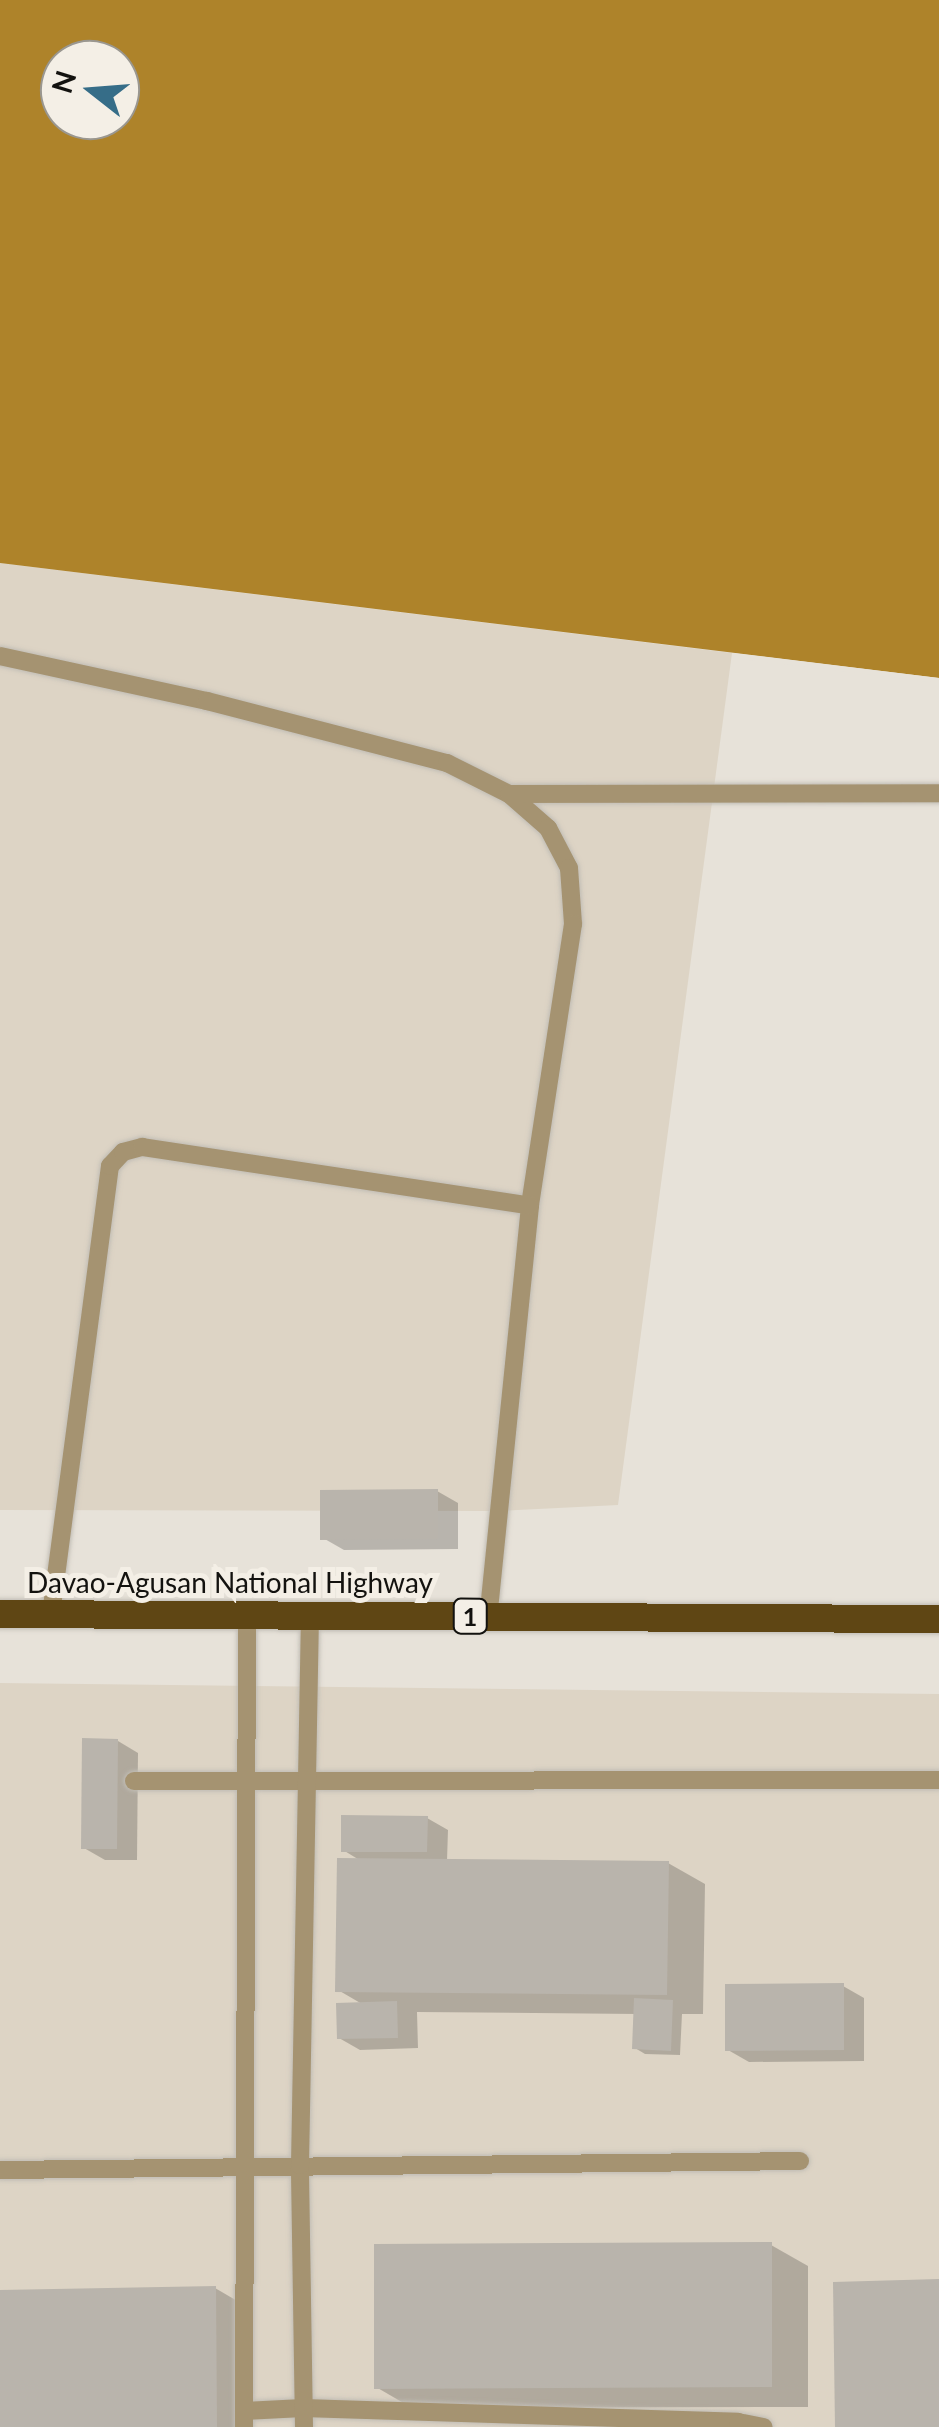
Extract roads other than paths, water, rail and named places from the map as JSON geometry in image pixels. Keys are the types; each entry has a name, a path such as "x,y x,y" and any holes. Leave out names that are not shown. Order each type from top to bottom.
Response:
{"highway":[{"name":"Davao-Agusan National Highway","path":"0,1614 939,1619"}],"lane":[{"path":"0,656 207,701 447,763 509,794 548,828 569,868 574,924 530,1206 488,1616"},
{"path":"509,794 939,793"},
{"path":"50,1614 110,1166 123,1152 142,1147 530,1206"},
{"path":"247,1615 244,2419 738,2422 764,2427"},
{"path":"303,2418 300,2165 310,1615"},
{"path":"134,1780 939,1780"},
{"path":"0,2170 800,2160"}]}
